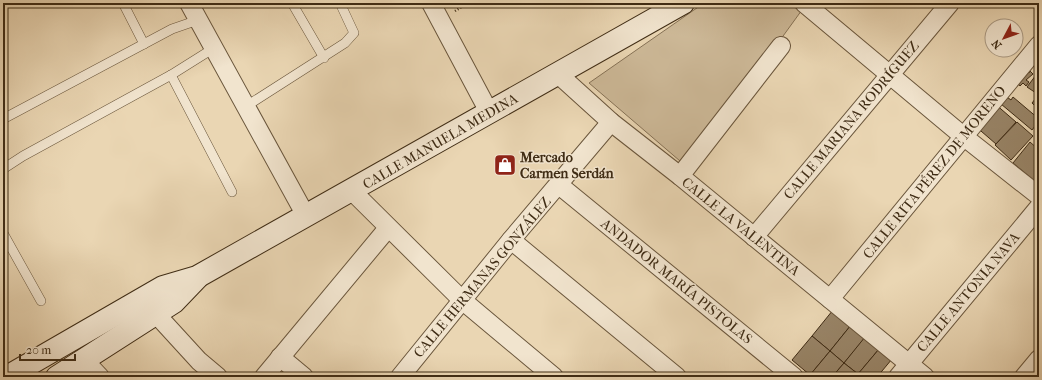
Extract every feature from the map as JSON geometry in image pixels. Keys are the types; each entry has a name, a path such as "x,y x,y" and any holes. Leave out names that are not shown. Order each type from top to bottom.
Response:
{"street":[{"path":"189,3 306,216"},
{"path":"431,3 489,112"},
{"name":"CALLE MANUELA MEDINA","path":"197,277 352,191 683,3"},
{"path":"804,3 963,136 1039,196"},
{"name":"CALLE MARIANA RODRÍGUEZ","path":"754,237 950,3"},
{"name":"CALLE RITA PÉREZ DE MORENO","path":"830,299 1039,45"},
{"path":"680,176 781,46"},
{"name":"CALLE LA VALENTINA","path":"558,74 611,122 680,176 925,377"},
{"name":"CALLE HERMANAS GONZÁLEZ","path":"408,374 462,300 611,122"},
{"name":"ANDADOR MARÍA PISTOLAS","path":"559,185 794,377"},
{"path":"352,191 462,300 554,377"},
{"name":"CALLE ANTONIA NAVA","path":"898,377 1039,208"},
{"path":"264,377 388,228"},
{"path":"511,240 677,377"},
{"path":"57,377 174,302 197,277"},
{"path":"7,377 163,287 197,277"},
{"path":"156,314 199,360 218,377"},
{"path":"280,357 304,377"},
{"path":"1024,377 1039,359"},
{"path":"84,360 100,377"}],"lane":[{"path":"123,3 144,44"},
{"path":"292,3 324,58"},
{"path":"245,107 346,43 354,33 340,3"},
{"path":"3,119 172,29 198,20"},
{"path":"3,169 23,156 171,75 214,48"},
{"path":"171,75 232,192"},
{"path":"3,233 41,302"}],"shaded area":[{"path":"704,3 807,3 778,43 680,161 589,83"}],"building":[{"path":"1024,69 1033,74 1026,80 1029,82 1026,86 1023,83 1020,86 1014,79"},
{"path":"1039,71 1039,95 1027,87"},
{"path":"1007,97 1011,100 1013,97 1039,119 1032,130 1001,104"},
{"path":"1036,98 1039,101 1039,110 1032,103"},
{"path":"994,103 1016,122 996,144 974,125"},
{"path":"1017,122 1033,136 1011,160 995,145"},
{"path":"1030,142 1039,150 1039,185 1013,163"},
{"path":"833,310 851,325 830,351 812,336"},
{"path":"851,325 866,337 844,363 830,351"},
{"path":"812,336 830,351 810,375 792,360"},
{"path":"865,337 879,349 858,374 844,363"},
{"path":"879,349 892,359 877,377 861,377 858,374"},
{"path":"830,351 844,363 832,377 813,377 810,375"},
{"path":"844,363 858,374 856,377 832,377"}],"place":[{"name":"Mercado Carmen Serdán","path":"505,165"}]}
